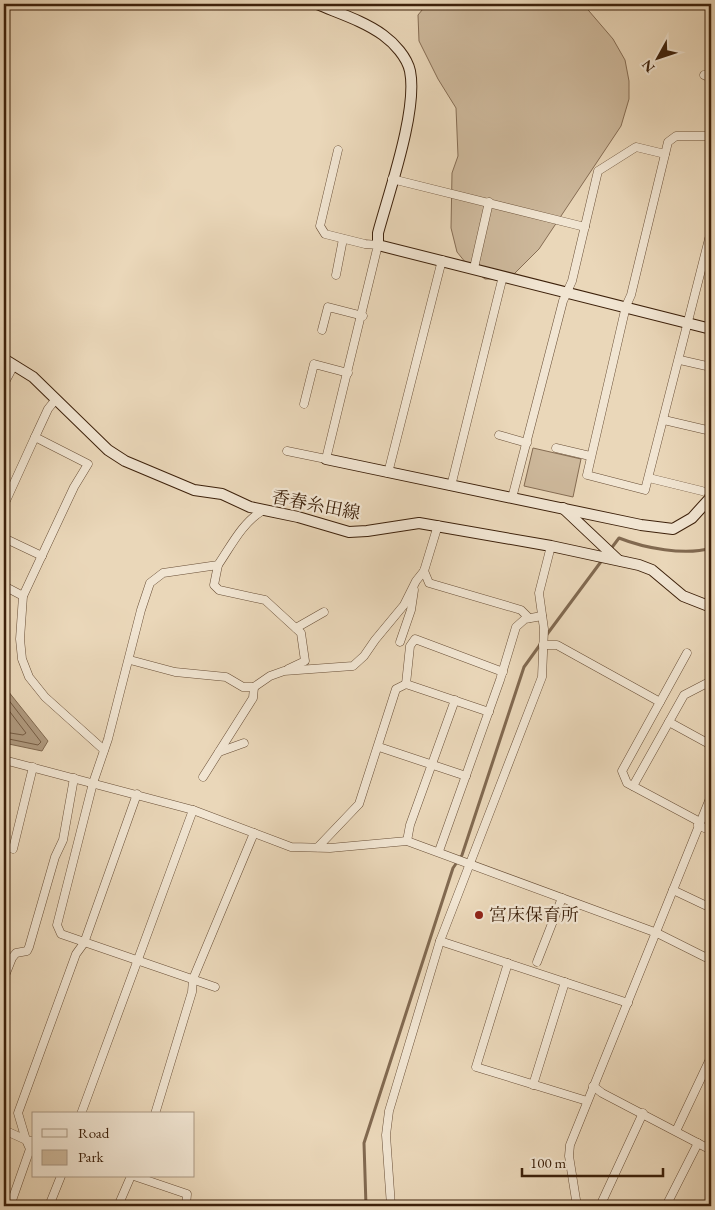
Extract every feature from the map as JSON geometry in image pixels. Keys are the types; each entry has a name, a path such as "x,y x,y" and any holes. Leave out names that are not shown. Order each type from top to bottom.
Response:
{"street":[{"path":"317,4 382,34 400,52 409,70 411,87 409,114 378,232 378,245 362,316 326,459"},
{"path":"711,136 676,136 668,142 631,295 626,306 586,475 645,490 680,360 711,231"},
{"path":"512,498 566,294 572,281 598,171 636,147 665,154"},
{"path":"338,150 320,226 325,234 442,260 566,294 626,306 711,329"},
{"path":"392,179 585,227"},
{"path":"474,268 489,202"},
{"path":"336,275 343,239"},
{"path":"388,472 442,260"},
{"path":"451,486 503,276"},
{"path":"322,330 328,307 362,316"},
{"name":"香春糸田線","path":"4,359 33,378 108,450 125,461 186,488 222,494 262,511 298,517 349,532 367,532 419,523 551,546 618,560 652,570 682,596 711,607"},
{"path":"680,360 711,367"},
{"path":"304,404 314,364 348,373"},
{"path":"4,384 14,365"},
{"path":"4,505 48,409 56,399"},
{"path":"664,420 711,431"},
{"path":"499,436 527,443"},
{"path":"35,437 88,464 74,487 23,596 20,639 22,659 29,678 45,697 104,750"},
{"path":"556,448 590,456"},
{"path":"287,451 641,525 673,529 692,518 711,497"},
{"path":"649,478 702,491"},
{"path":"563,508 618,560"},
{"path":"130,660 175,672 226,677 243,688 254,687 270,676 305,662 301,633 265,600 220,590 214,585 218,565 240,531 254,516 262,511"},
{"path":"284,671 353,666 364,656 404,605 416,581 424,571 438,525"},
{"path":"4,538 42,556"},
{"path":"391,1206 386,1135 389,1111 440,941 542,676 544,645 539,593 551,546"},
{"path":"215,987 61,934 57,925 93,782 130,660 141,610 150,583 163,573 218,565"},
{"path":"424,571 430,583 521,610 529,618"},
{"path":"400,642 411,610 416,581"},
{"path":"4,586 23,596"},
{"path":"296,628 324,612"},
{"path":"439,851 503,672 516,627 525,619 542,616"},
{"path":"406,684 410,646 415,640 503,672"},
{"path":"544,645 557,645 660,702"},
{"path":"687,654 622,771 627,783 711,831"},
{"path":"633,786 684,695 711,681"},
{"path":"318,847 359,804 379,747 396,688 406,684 489,712"},
{"path":"203,777 253,698 254,687"},
{"path":"407,841 455,700"},
{"path":"669,722 711,745"},
{"path":"219,752 244,743"},
{"path":"379,747 466,776"},
{"path":"4,760 193,810 291,847 330,848 407,841 439,851 469,864 657,933 711,960"},
{"path":"13,849 33,767"},
{"path":"4,978 16,953 27,951 29,947 55,857 63,840 74,778"},
{"path":"10,1206 32,1150 18,1113 76,954 84,943 137,794"},
{"path":"577,1206 570,1145 711,796"},
{"path":"82,1112 193,810"},
{"path":"156,1112 192,992 193,979 254,833"},
{"path":"674,890 711,908"},
{"path":"536,962 562,898"},
{"path":"440,941 628,1003"},
{"path":"508,963 476,1067 587,1101"},
{"path":"533,1085 564,982"},
{"path":"676,1131 711,1057"},
{"path":"593,1086 602,1093 711,1150"},
{"path":"600,1206 643,1113"},
{"path":"4,1130 30,1141"},
{"path":"666,1206 698,1143"},
{"path":"49,1206 60,1178"},
{"path":"118,1206 132,1178"},
{"path":"139,1178 187,1194 186,1206"}],"green space":[{"path":"427,4 583,4 613,39 625,60 629,81 629,99 621,126 539,249 509,279 485,279 470,268 457,252 451,228 452,173 458,156 456,108 438,79 419,41 418,15"},
{"path":"533,448 581,459 573,497 524,486"}],"water":[{"path":"4,686 48,741 42,751 4,743"}],"waterway":[{"path":"610,550 619,538 665,550 689,551 711,548"},
{"path":"545,637 603,559"},
{"path":"366,1206 364,1143 453,868 462,855 524,667 542,642"}],"place":[{"name":"宮床保育所","path":"479,915"}]}
